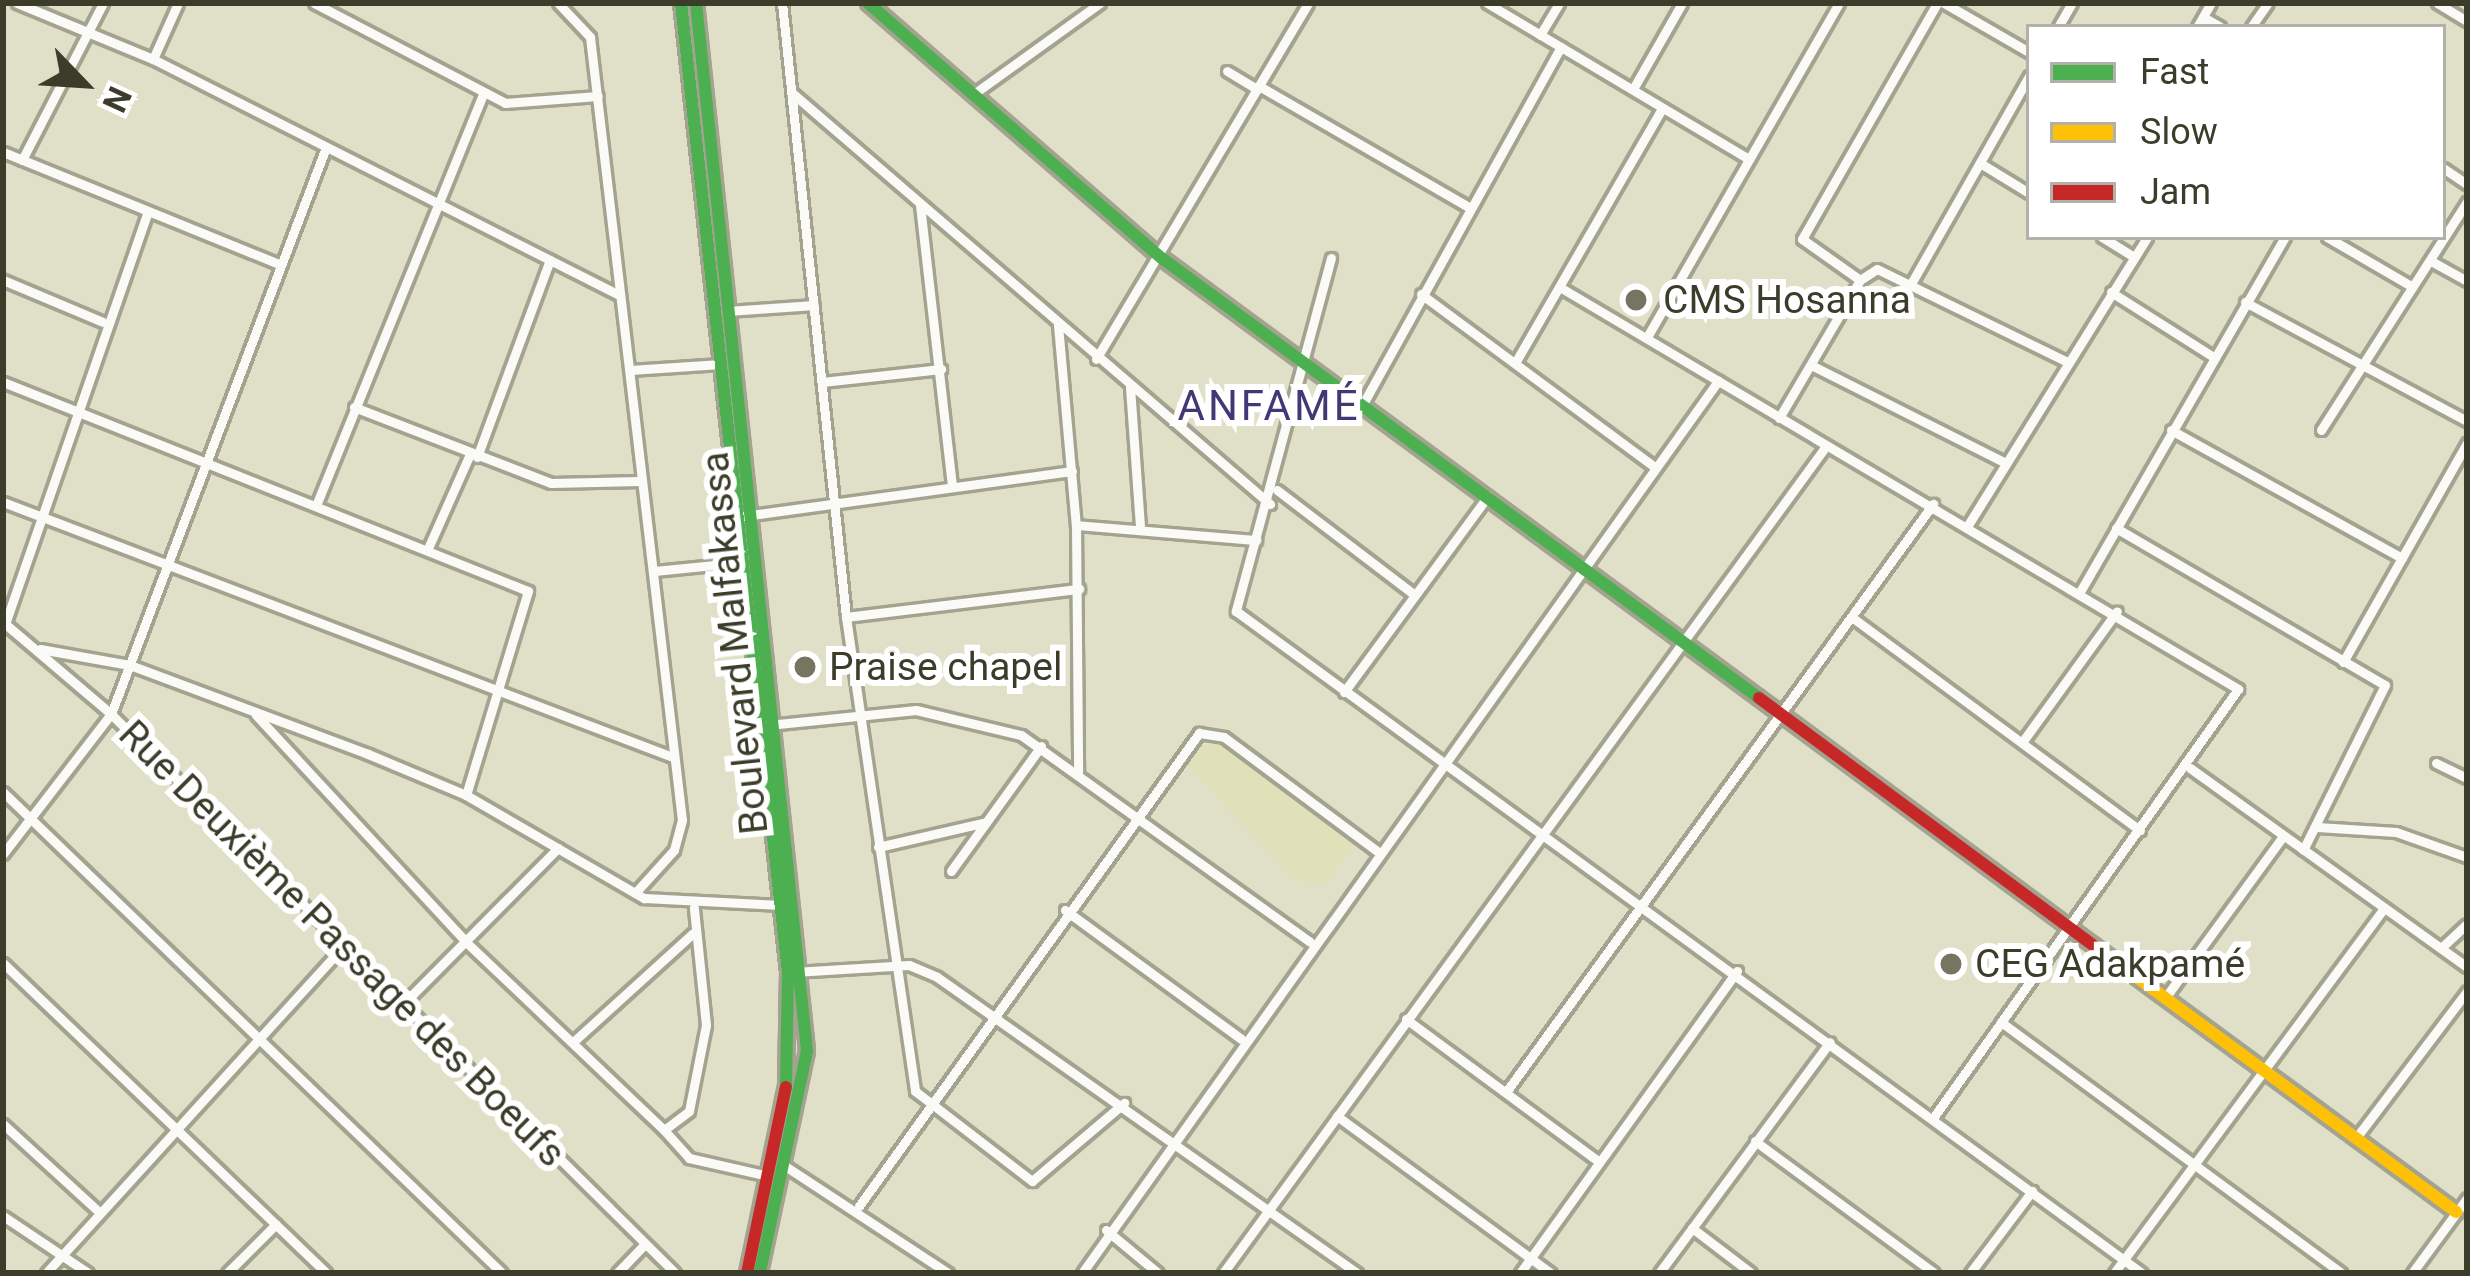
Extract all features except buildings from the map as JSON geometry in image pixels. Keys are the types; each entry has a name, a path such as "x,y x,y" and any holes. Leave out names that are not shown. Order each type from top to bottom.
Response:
{"main road":[{"name":"Boulevard Malfakassa","path":"681,3 722,364 745,516 744,562 769,725 781,905 795,972 790,1068 747,1273"},
{"name":"Boulevard Malfakassa","path":"696,3 805,1070 760,1273"},
{"path":"868,3 1163,260 1364,402 2456,1211"}],"street":[{"path":"16,3 153,59 619,295"},
{"path":"22,160 92,35 104,3"},
{"path":"153,59 178,3"},
{"path":"314,3 483,94 536,107 598,96"},
{"path":"557,3 588,28 598,96 654,571 679,836 635,893"},
{"path":"782,3 846,616 915,1091 927,1107 1032,1181 1124,1103"},
{"path":"1096,359 1163,260 1308,3"},
{"path":"1486,3 1749,159"},
{"path":"1540,35 1559,3"},
{"path":"1633,89 1682,3"},
{"path":"1647,337 1839,3"},
{"path":"1860,280 1802,239 1940,3 2026,50"},
{"path":"2200,22 2211,3"},
{"path":"2437,3 2467,21"},
{"path":"975,93 1097,4"},
{"path":"1364,402 1561,47"},
{"path":"1227,71 1469,208"},
{"path":"1912,282 2026,81"},
{"path":"791,92 1270,504"},
{"path":"317,503 434,201 483,94"},
{"path":"1515,364 1563,289 1662,108"},
{"path":"3,854 111,714 326,147"},
{"path":"3,152 281,265"},
{"path":"1980,163 2026,191"},
{"path":"2446,236 2467,202"},
{"path":"920,204 952,485"},
{"path":"4,623 44,517 103,322 148,212"},
{"path":"2107,240 2134,256"},
{"path":"1968,525 2145,240"},
{"path":"2081,590 2282,240"},
{"path":"2332,240 2413,287"},
{"path":"2321,430 2444,240"},
{"path":"1331,258 1276,490 1236,611 1441,763 1642,899 2142,1273"},
{"path":"430,547 474,456 550,260"},
{"path":"2431,261 2467,281"},
{"path":"1779,418 1860,280 1877,269 1912,282 2068,362"},
{"path":"3,280 103,322"},
{"path":"1563,289 2117,611 2238,689 2190,768 2140,830 1933,1118"},
{"path":"2110,292 2212,356"},
{"path":"1420,294 1655,467"},
{"path":"2245,302 2467,422"},
{"path":"728,310 814,305"},
{"path":"1058,326 1079,590 1078,771"},
{"path":"630,370 722,364"},
{"path":"1811,365 2006,463"},
{"path":"822,382 941,369"},
{"path":"1082,1273 1171,1136 1718,381"},
{"path":"3,382 430,547 532,596 506,687 466,795"},
{"path":"1130,387 1140,528"},
{"path":"354,406 551,483 640,481"},
{"path":"2171,430 2402,558"},
{"path":"2343,662 2467,443"},
{"path":"1223,1273 1826,446"},
{"path":"745,516 1072,471"},
{"path":"1276,490 1415,595"},
{"path":"1344,692 1488,496"},
{"path":"3,502 506,687 670,756"},
{"path":"1506,1092 1933,503"},
{"path":"1076,524 1256,540"},
{"path":"2116,528 2385,688 2303,850"},
{"path":"654,571 744,562"},
{"path":"846,616 1079,590"},
{"path":"2024,741 2117,611"},
{"path":"1853,618 2140,830"},
{"name":"Rue Deuxième Passage des Boeufs","path":"4,623 111,714 340,950 675,1273"},
{"path":"34,648 130,665 466,795 635,893 694,908 781,905"},
{"path":"769,725 941,711 1041,746 1310,942"},
{"path":"256,715 466,942 689,1158 768,1176"},
{"path":"859,1206 994,1008 1199,733 1216,734 1377,851"},
{"path":"951,871 1041,746"},
{"path":"2436,763 2467,778"},
{"path":"2190,768 2467,968"},
{"path":"3,792 502,1273"},
{"path":"878,847 986,822"},
{"path":"2317,826 2396,832 2467,857"},
{"path":"2165,998 2283,836"},
{"path":"400,1007 558,848"},
{"path":"664,1130 685,1121 697,1090 706,1024 694,908"},
{"path":"2114,1273 2384,908"},
{"path":"1065,910 1241,1039"},
{"path":"2441,948 2467,924"},
{"path":"573,1042 693,933"},
{"path":"46,1273 97,1210 340,950"},
{"path":"3,963 326,1273"},
{"path":"795,972 895,965 994,1008 1357,1273"},
{"path":"1520,1273 1737,971"},
{"path":"2356,1138 2467,991"},
{"path":"1406,1019 1598,1161"},
{"path":"2001,1022 2341,1273"},
{"path":"1659,1273 1830,1042"},
{"path":"1337,1115 1551,1273"},
{"path":"3,1124 97,1210"},
{"path":"1755,1141 1934,1273"},
{"path":"785,1166 859,1206 948,1273"},
{"path":"1970,1273 2032,1191"},
{"path":"2412,1273 2467,1198"},
{"path":"3,1216 64,1250 88,1273"},
{"path":"227,1273 276,1224"},
{"path":"1692,1228 1751,1273"},
{"path":"1106,1230 1157,1273"},
{"path":"617,1273 645,1244"}],"shaded area":[{"path":"1212,738 1355,842 1326,883 1297,881 1187,765"}],"traffic: fast":[{"path":"681,3 788,972 786,1087"},
{"path":"696,3 807,1051 760,1273"},
{"path":"868,3 1163,259 1759,698"}],"traffic: slow":[{"path":"2093,945 2456,1212"}],"traffic: jam":[{"path":"1759,698 2093,945"},
{"path":"747,1273 786,1087"}],"place":[{"name":"CMS Hosanna","path":"1636,300"},
{"name":"Praise chapel","path":"805,667"},
{"name":"CEG Adakpamé","path":"1951,964"}],"district":[{"name":"ANFAMÉ","path":"1269,406"}]}
